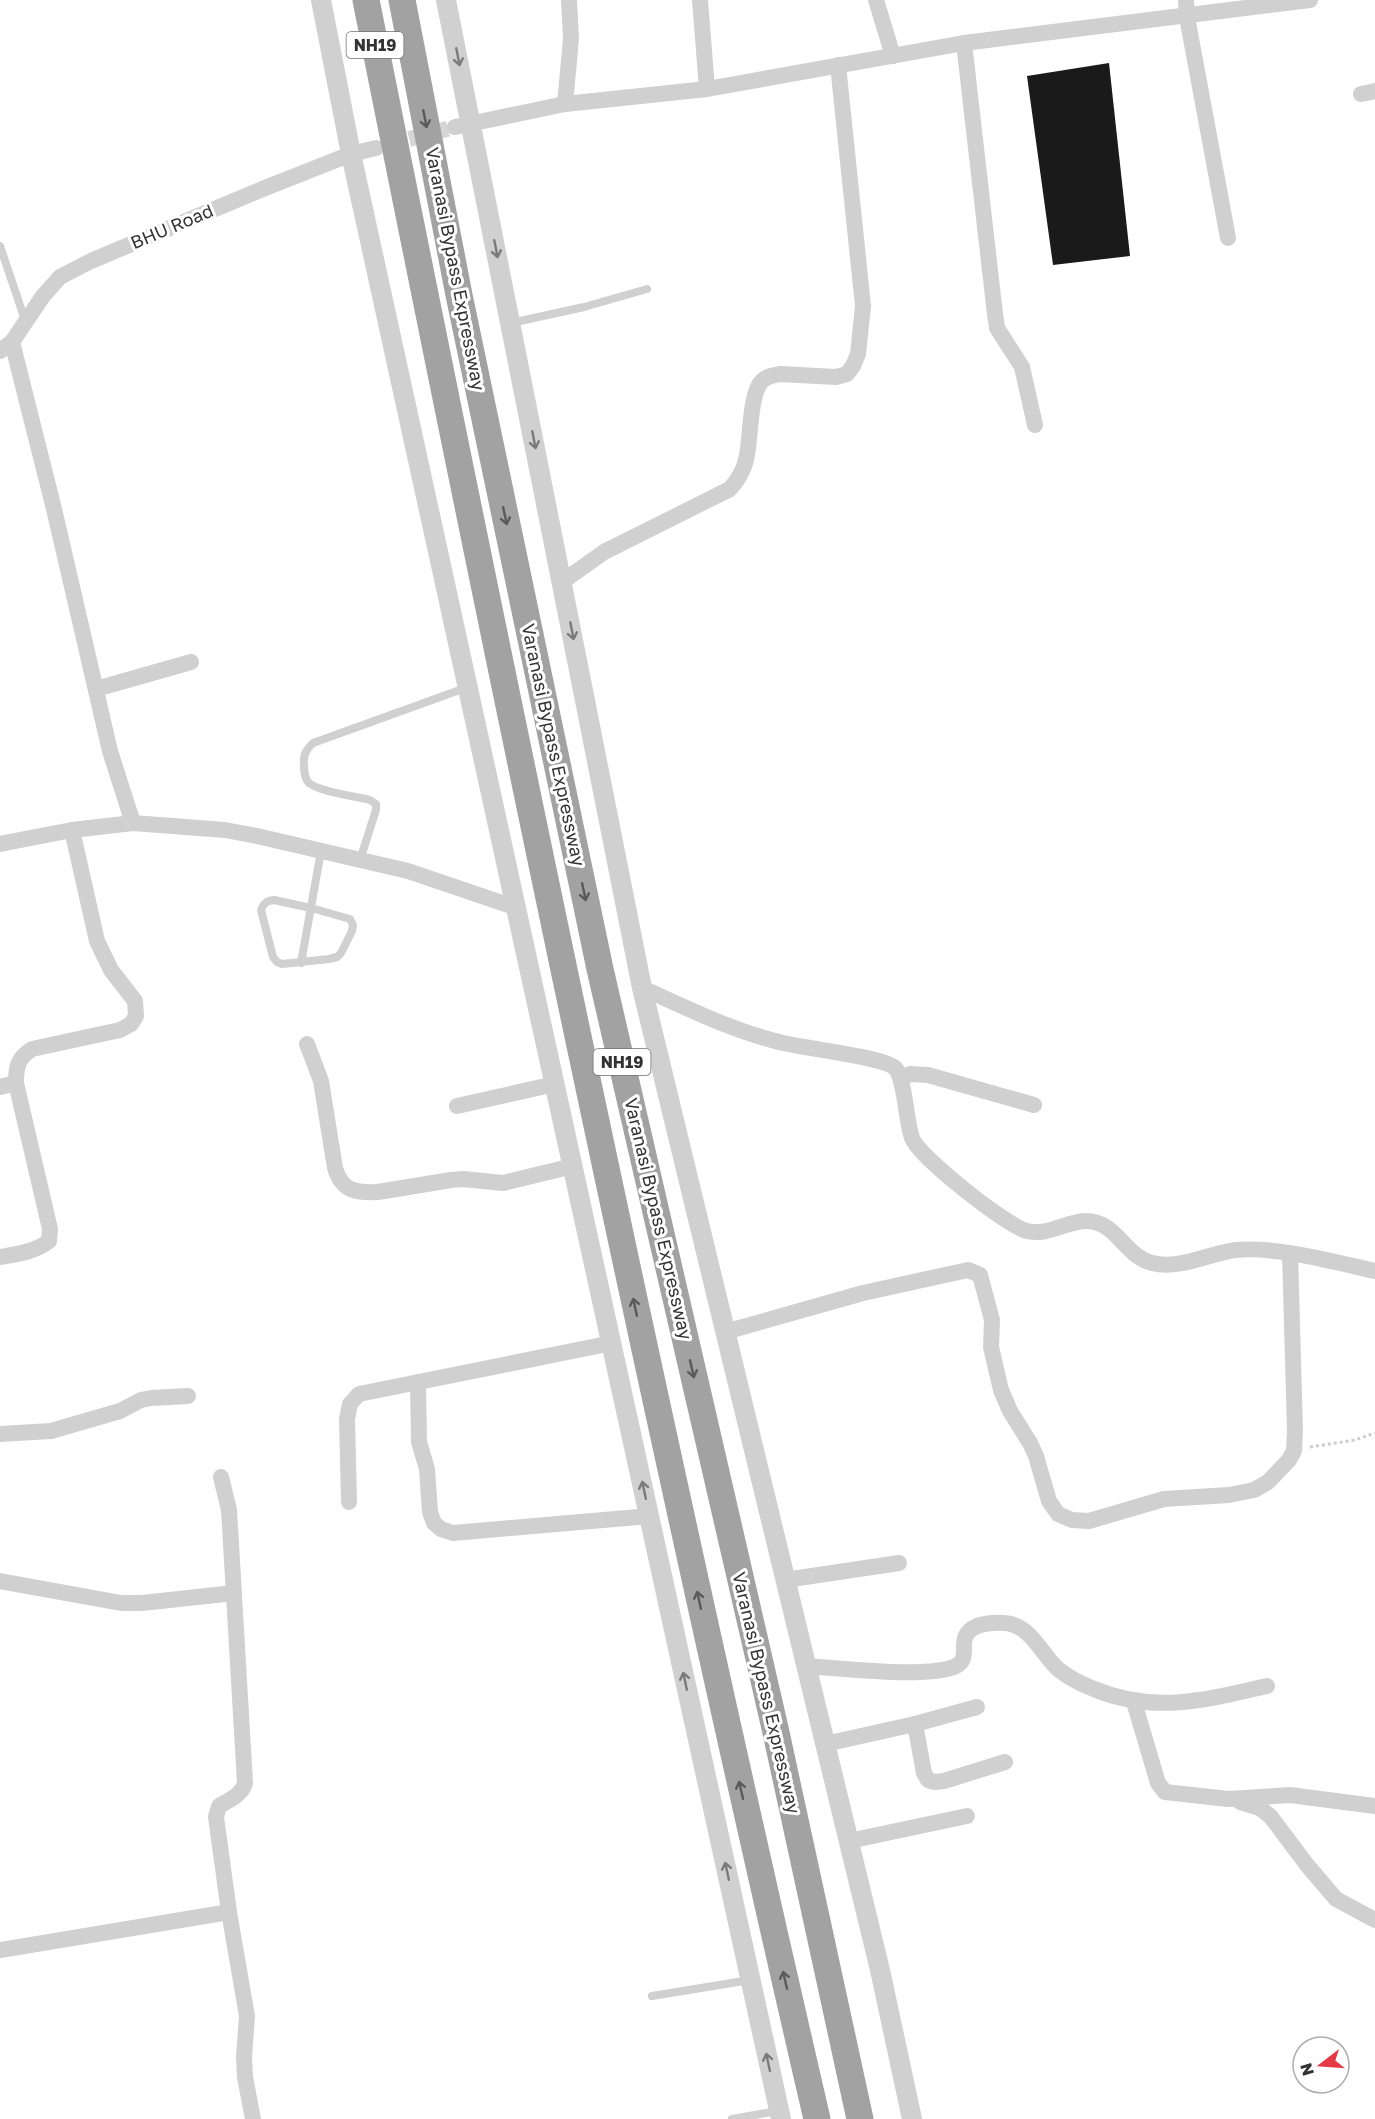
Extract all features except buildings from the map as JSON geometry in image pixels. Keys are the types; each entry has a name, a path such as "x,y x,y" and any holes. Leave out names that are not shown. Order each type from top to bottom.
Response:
{"highway":[{"name":"Varanasi Bypass Expressway","path":"366,0 573,1018 730,1744 817,2119"},
{"name":"Varanasi Bypass Expressway","path":"402,0 459,295 598,957 775,1728 860,2119"}],"street":[{"path":"321,0 351,154 780,2115"},
{"path":"446,0 463,125 511,323 642,988 880,1970 912,2119"},
{"path":"565,104 571,39 569,0"},
{"path":"700,0 707,89"},
{"path":"876,0 893,56"},
{"path":"463,125 565,104 707,89 964,43 1186,8 1310,0"},
{"path":"1186,8 1228,238"},
{"path":"964,43 995,314 998,328 1022,367 1035,425"},
{"path":"562,582 604,552 730,489 740,477 747,458 756,391 762,381 780,374 836,377 847,374 854,366 858,354 863,306 838,65"},
{"name":"BHU Road","path":"6,347 26,323 43,296 60,277 91,261 265,188 351,154 376,148"},
{"path":"6,347 54,509 110,751 133,823"},
{"path":"96,689 190,662"},
{"path":"0,844 72,830 133,823 225,830 408,871 517,908"},
{"path":"0,1257 42,1247 49,1240 50,1229 8,1085 22,1055 32,1049 120,1030 131,1024 136,1016 135,1001 111,970 97,941 72,830"},
{"path":"642,988 769,1040 887,1063 896,1069 901,1078 907,1123 913,1141 926,1158 1008,1222 1027,1231 1046,1232 1085,1221 1103,1224 1135,1255 1152,1263 1179,1264 1234,1250 1259,1249 1375,1271"},
{"path":"307,1044 321,1081 334,1168 338,1179 350,1189 378,1192 463,1179 503,1183 573,1166"},
{"path":"901,1078 910,1074 928,1075 1035,1105"},
{"path":"457,1106 555,1084"},
{"path":"725,1332 863,1293 968,1270 975,1271 980,1275 992,1320 992,1356 1004,1399 1030,1443 1053,1509 1058,1514 1072,1520 1097,1519 1164,1498 1229,1495 1254,1490 1268,1482 1294,1451 1296,1430 1290,1254"},
{"path":"349,1502 347,1419 350,1404 360,1394 612,1343"},
{"path":"418,1382 419,1442 427,1469 430,1512 434,1523 441,1529 453,1533 650,1516"},
{"path":"0,1434 51,1431 120,1410 141,1400 188,1396"},
{"path":"221,1477 229,1509 245,1783 244,1789 219,1806 217,1811 229,1912 248,2016 244,2057 253,2119"},
{"path":"785,1580 899,1563"},
{"path":"0,1581 121,1603 142,1603 234,1593"},
{"path":"806,1666 921,1672 949,1669 959,1665 963,1660 965,1638 970,1631 987,1623 1005,1623 1014,1624 1024,1630 1057,1668 1077,1682 1108,1695 1134,1702 1178,1703 1267,1686"},
{"path":"1134,1702 1158,1783 1165,1792 1228,1799 1254,1805 1265,1811 1329,1893 1344,1904 1375,1920"},
{"path":"825,1744 915,1724 977,1707"},
{"path":"915,1724 924,1773 928,1780 944,1781 1005,1762"},
{"path":"1228,1799 1290,1795 1375,1806"},
{"path":"849,1841 967,1816"},
{"path":"0,1950 229,1912"}],"lane":[{"path":"0,246 26,323"},
{"path":"511,323 584,307 647,289"},
{"path":"360,860 376,804 370,800 322,789 310,783 305,777 304,769 303,760 306,750 313,743 468,687"},
{"path":"301,963 321,851"},
{"path":"274,900 311,908 350,919 353,925 352,931 341,952 337,957 301,963 277,962 273,957 261,910 263,904 274,900"},
{"path":"652,1996 751,1980"},
{"path":"732,2119 780,2115"}],"path":[{"path":"1294,1451 1322,1444 1356,1440 1375,1433"}],"tunnel":[{"path":"386,145 455,127"}]}
